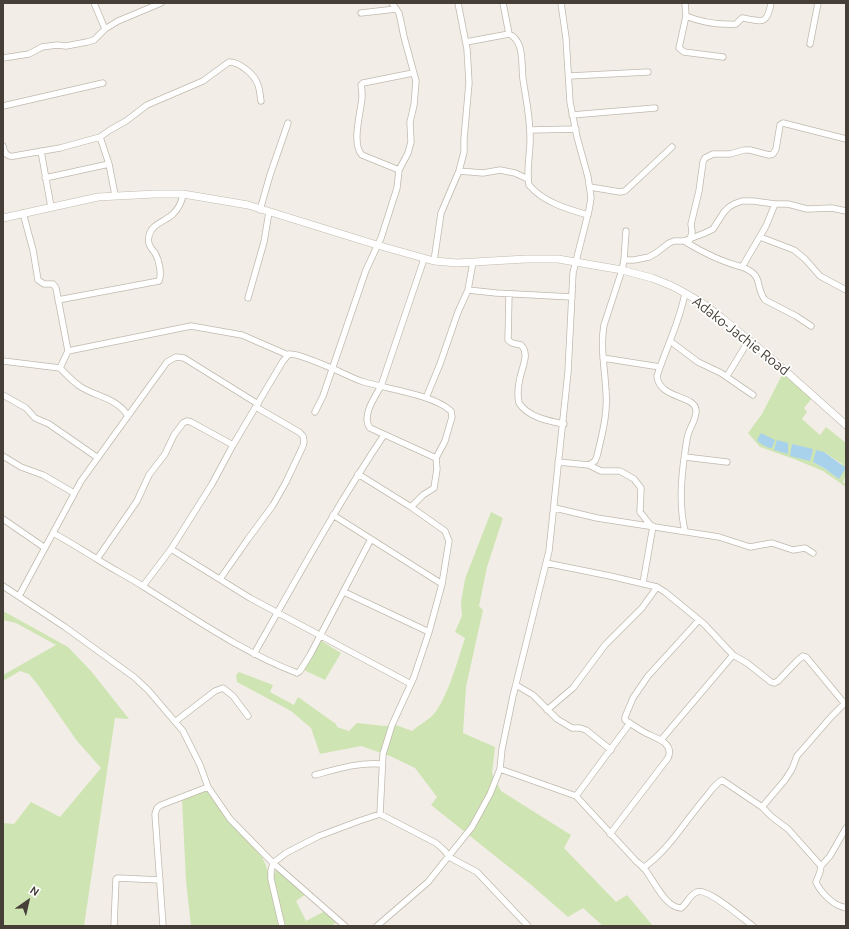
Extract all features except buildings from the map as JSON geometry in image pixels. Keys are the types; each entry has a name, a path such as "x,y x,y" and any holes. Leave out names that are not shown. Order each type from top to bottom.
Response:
{"street":[{"path":"94,3 105,29"},
{"path":"3,58 29,54 42,47 57,45 66,46 94,40 105,29 118,21 161,3"},
{"path":"315,412 323,396 331,368 363,276 381,238 397,188 399,170 408,153 411,142 410,126 416,81 401,22 392,3"},
{"path":"434,261 441,213 459,171 464,152 469,92 466,42 458,3"},
{"path":"503,3 509,34 517,43 521,56 530,130 528,179 530,187 552,202 564,208 588,215"},
{"path":"377,926 428,882 449,857 476,820 490,794 500,769 502,749 516,686 549,551 555,508 558,462 564,424 573,279 591,198 583,154 572,115 562,3"},
{"path":"686,3 686,16 679,48 684,52 723,57"},
{"path":"686,16 715,25 736,24 742,18 762,21 766,19 769,14 771,3"},
{"path":"810,44 818,3"},
{"path":"361,13 396,10"},
{"path":"466,42 509,34"},
{"path":"3,146 4,153 10,156 41,151 100,137 126,121 147,105 203,81 229,62 237,64 252,75 258,84 261,101"},
{"path":"569,76 648,72"},
{"path":"399,170 362,155 359,152 357,139 362,98 361,85 363,82 413,73"},
{"path":"3,106 103,83"},
{"path":"572,115 655,108"},
{"path":"260,210 270,175 288,123"},
{"path":"688,240 692,232 691,224 700,187 703,162 708,156 750,150 769,155 773,154 776,149 780,125 783,123 846,139"},
{"path":"530,130 576,129"},
{"path":"100,137 109,164 115,195"},
{"path":"590,187 620,192 625,191 672,147"},
{"path":"41,151 51,207"},
{"path":"45,178 109,164"},
{"path":"459,171 483,173 500,170 515,173 528,179"},
{"path":"58,300 159,281 160,277 157,257 149,244 149,236 160,222 174,213 181,202 183,194"},
{"name":"Adako-Jachie Road","path":"3,218 87,199 115,195 183,194 238,203 434,261 457,263 549,258 576,261 622,270 652,278 685,293 722,318 790,374 846,425"},
{"path":"624,260 649,257 669,243 688,240 713,229 724,212 734,204 747,200 775,204 788,204 807,209 832,208 846,211"},
{"path":"742,267 760,237 775,204"},
{"path":"248,298 264,242 269,212"},
{"path":"23,213 33,250 37,278 42,284 55,285 68,350 60,368"},
{"path":"589,465 595,461 597,456 605,417 606,393 602,334 622,270 626,231"},
{"path":"760,237 794,250 805,259 820,276 846,290"},
{"path":"688,240 695,248 750,270 757,276 762,296 766,300 811,326"},
{"path":"424,259 380,386 370,406 367,424 370,428 384,435 436,458"},
{"path":"426,398 468,290 473,262"},
{"path":"468,290 509,294 572,297"},
{"path":"685,293 684,301 657,376 658,383 673,395 690,402 696,408 695,418 687,438 683,475 682,515 685,531"},
{"path":"509,294 508,340 512,343 521,345 525,352 525,358 519,378 519,403 528,412 543,420 564,424"},
{"path":"68,350 191,326 242,335 288,355 295,354 361,381 426,398 448,408 451,411 452,417 445,441 436,458 437,469 434,488 423,495 411,506"},
{"path":"727,376 749,340"},
{"path":"670,342 698,362 727,376 753,395"},
{"path":"143,586 171,549 212,484 233,445 288,355"},
{"path":"19,596 89,469 167,362 179,357 184,358 303,436 304,442 273,505 220,579"},
{"path":"603,358 660,367"},
{"path":"3,361 60,368 68,377 82,388 112,401 124,410 128,416"},
{"path":"3,395 26,408 35,418 50,425 98,458"},
{"path":"96,559 137,501 149,475 165,454 170,441 182,423 187,421 191,422 233,445"},
{"path":"254,654 333,515 384,435"},
{"path":"3,456 21,468 43,475 74,494"},
{"path":"685,457 727,462"},
{"path":"558,462 589,465 601,471 620,471 627,474 638,484 642,493 640,512 652,526 643,583"},
{"path":"358,474 411,506 445,531 450,541 442,584 429,632 411,684 392,726 383,754 380,814"},
{"path":"555,508 597,518 719,537 750,547 772,543 794,550 806,548 813,553"},
{"path":"333,515 442,584"},
{"path":"3,519 45,548"},
{"path":"53,533 254,654 297,673 300,671 310,655 371,538"},
{"path":"171,549 277,613 411,684"},
{"path":"546,563 657,587 699,620 732,655 747,663 769,681 774,683 778,681 800,658 803,656 806,657 845,702 797,756 792,769 785,780 762,807"},
{"path":"3,586 71,631 134,677 156,697 183,731 193,750 208,787 230,819 273,863 345,926"},
{"path":"547,710 573,688 605,645 642,608 657,587"},
{"path":"344,592 429,632"},
{"path":"610,834 670,754 670,749 661,740 645,733 625,720 625,717 633,698 648,676 699,620"},
{"path":"661,740 732,655"},
{"path":"516,686 533,695 557,719 572,728 586,730 611,750"},
{"path":"176,721 215,691 223,688 233,696 248,716"},
{"path":"576,796 630,723"},
{"path":"315,775 353,765 374,763 382,764"},
{"path":"500,769 576,796 643,868 661,893 676,907 681,908 695,892 702,891 720,901 753,926"},
{"path":"643,868 655,860 665,849 697,807 720,781 725,781 762,807 798,839 821,866"},
{"path":"162,926 155,814 157,808 162,805 208,787"},
{"path":"282,926 272,879 271,871 273,863 286,853 319,836 380,814 436,843 449,857 476,872 528,926"},
{"path":"846,828 830,856 821,866 816,882 818,887 839,906 846,908"},
{"path":"114,926 116,879 160,880"}],"green space":[{"path":"784,371 813,397 804,408 807,412 802,419 820,435 826,427 846,443 846,474 843,482 846,487 823,471 760,447 748,433 762,414","holes":["824,452 842,464 839,479 813,462"]},
{"path":"491,512 503,518 487,567 479,606 483,610 466,687 463,733 495,747 492,773 501,791 571,835 564,848 616,902 627,895 653,926 603,926 583,908 568,917 529,883 431,805 437,797 415,768 390,756 361,746 320,754 311,728 291,711 237,682 236,675 239,672 273,685 270,692 294,705 298,697 336,724 337,727 349,731 357,723 385,726 396,725 412,731 432,716 452,679 465,638 455,632 462,616 461,602 465,579"},
{"path":"3,611 68,647 91,671 129,719 115,718 84,926 3,926 3,823 14,824 31,802 60,817 101,768 77,741 29,674 20,671 3,681 3,675 56,645 16,623 3,620"},
{"path":"320,640 341,653 325,680 304,670"},
{"path":"208,790 224,815 262,857 271,881 279,926 191,926 186,881 182,799"},
{"path":"276,870 306,894 296,901 306,921 325,911 337,922 331,926 284,926 273,876"}],"water":[{"path":"761,433 775,440 772,448 764,446 757,440"},
{"path":"777,440 788,443 788,454 774,450"},
{"path":"792,444 813,449 810,461 790,456"},
{"path":"816,450 824,452 846,468 839,479 813,462"}]}
